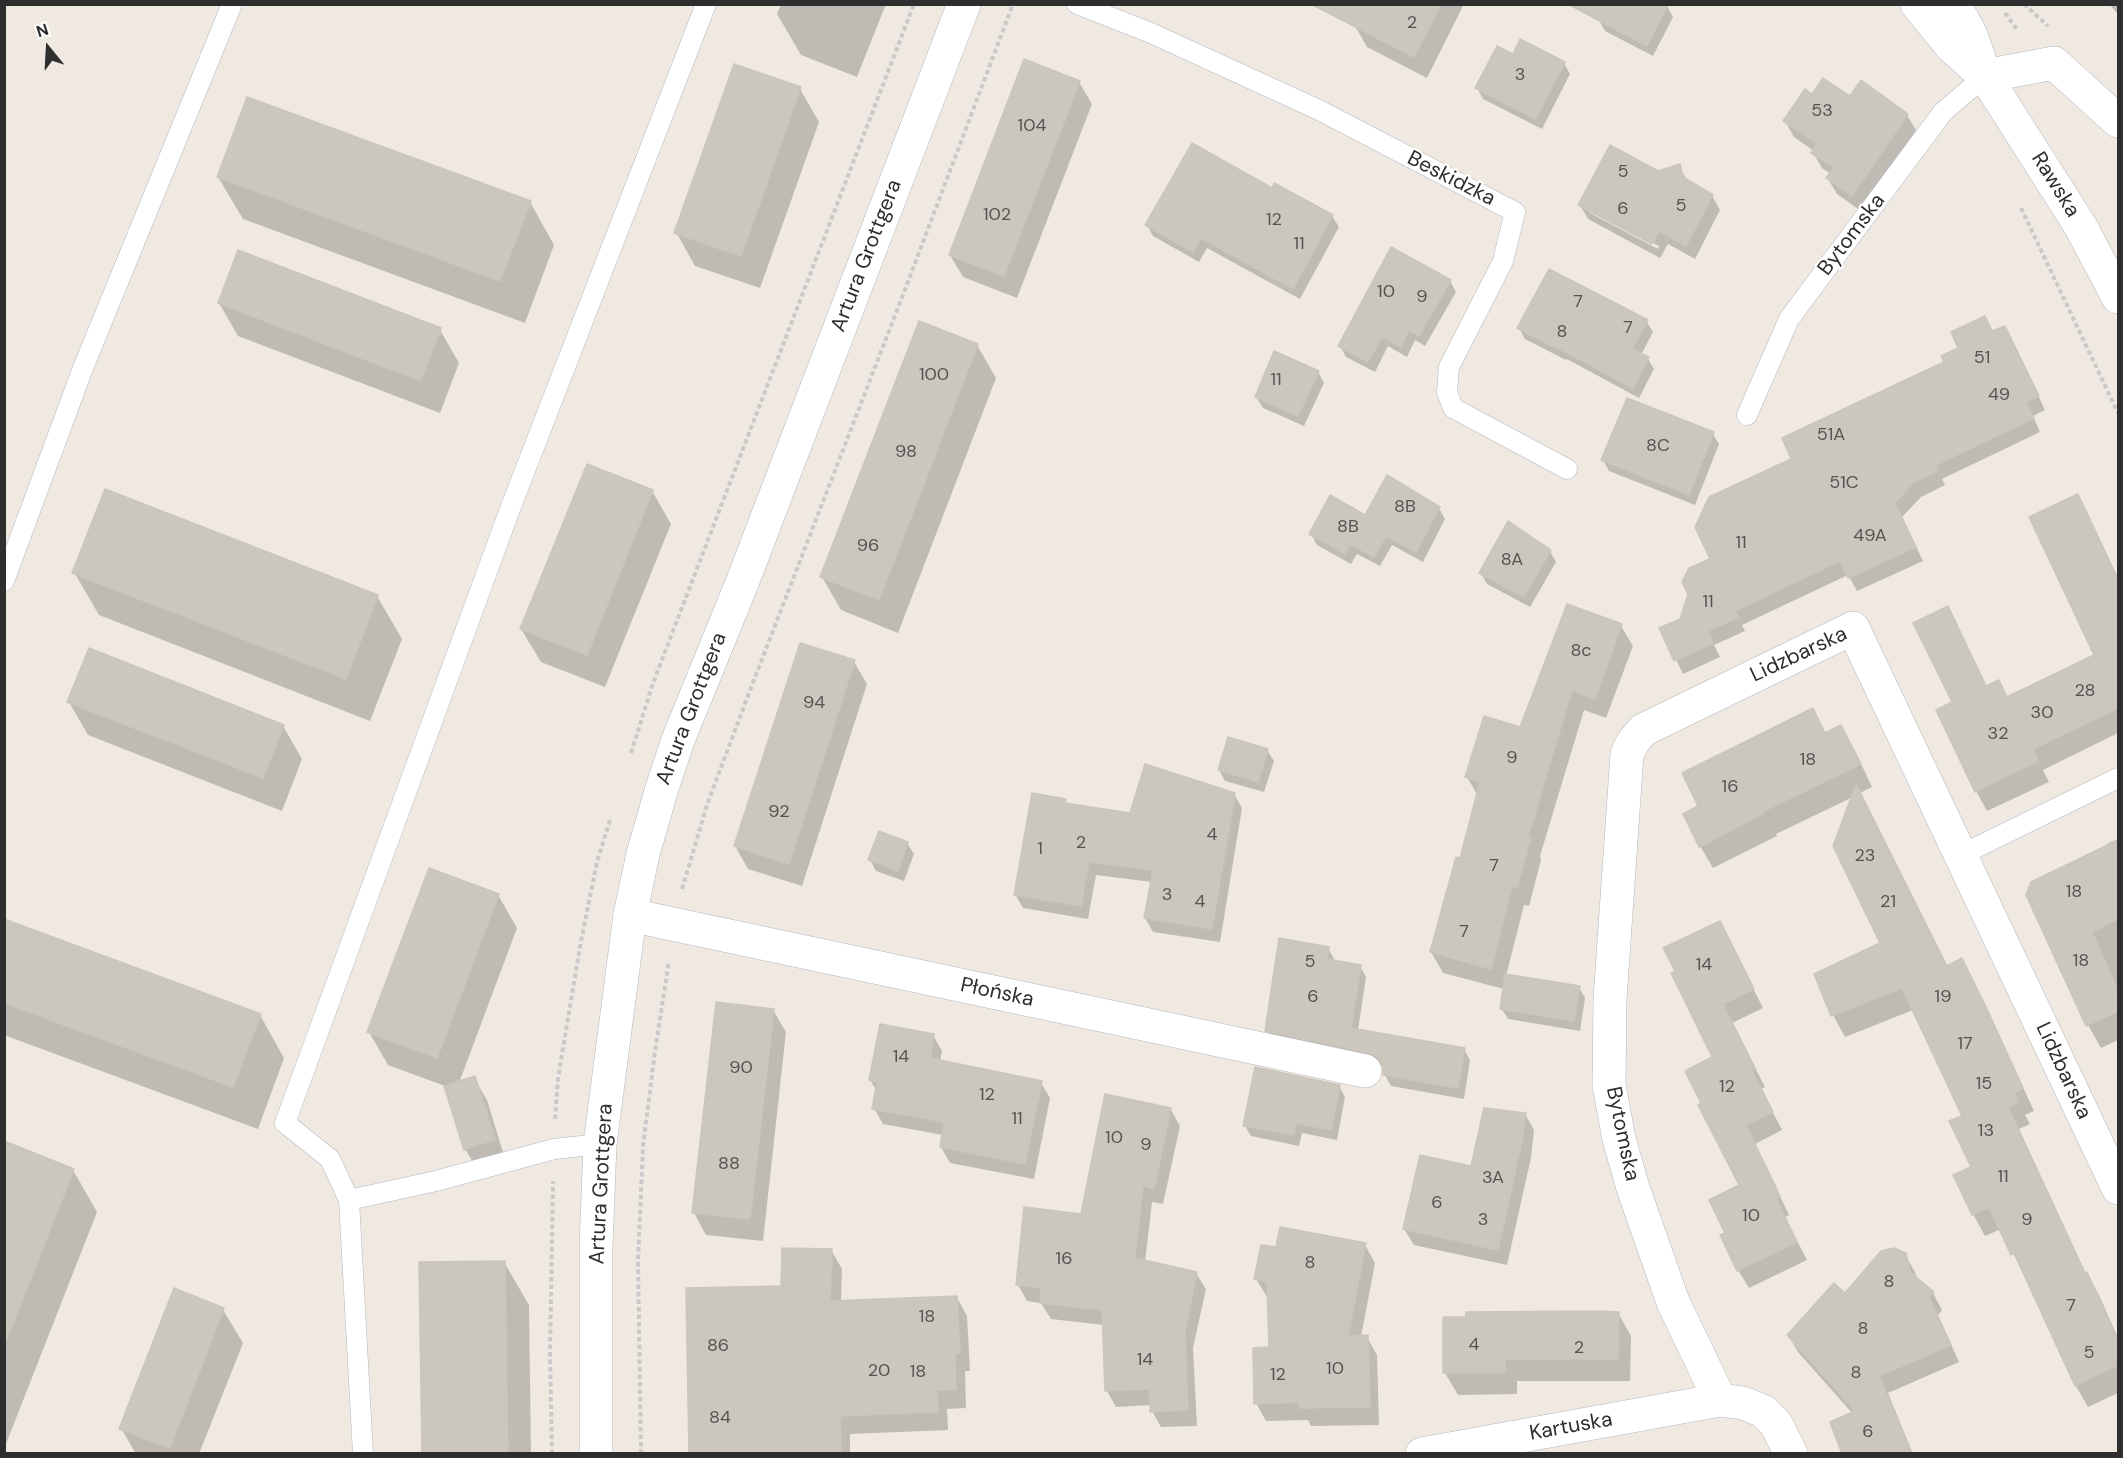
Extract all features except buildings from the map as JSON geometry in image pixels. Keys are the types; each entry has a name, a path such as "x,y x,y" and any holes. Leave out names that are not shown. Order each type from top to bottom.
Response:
{"street":[{"name":"Artura Grottgera","path":"596,1454 596,1257 600,1144 630,915 646,843 678,740 746,572 964,4"},
{"name":"Rawska","path":"1917,4 1952,46 1985,76"},
{"name":"Rawska","path":"1954,4 1971,35 1985,76 2076,218 2118,297"},
{"path":"1985,76 2054,63 2118,121"},
{"name":"Lidzbarska","path":"1627,754 1643,730 1853,628 2118,1188"},
{"name":"Bytomska","path":"1627,754 1610,999 1609,1084 1627,1169 1669,1292 1720,1400"},
{"name":"Płońska","path":"630,915 1365,1071"},
{"path":"1720,1400 1743,1403 1763,1411 1776,1425 1791,1454"},
{"name":"Kartuska","path":"1422,1454 1720,1400"}],"lane":[{"path":"4,582 83,368 232,4"},
{"path":"363,1454 349,1200 330,1159 285,1124 510,509 705,4"},
{"name":"Beskidzka","path":"1077,4 1151,33 1319,110 1515,212 1503,261 1449,367 1447,392 1453,408 1567,470"},
{"name":"Bytomska","path":"1747,415 1789,319 1943,112 1985,76"},
{"path":"1961,855 2118,778"},
{"path":"349,1200 436,1181 554,1149 600,1144"}],"path":[{"path":"641,1454 638,1261 644,1146 676,908 707,805 1013,4"},
{"path":"2016,199 2118,413"}]}
